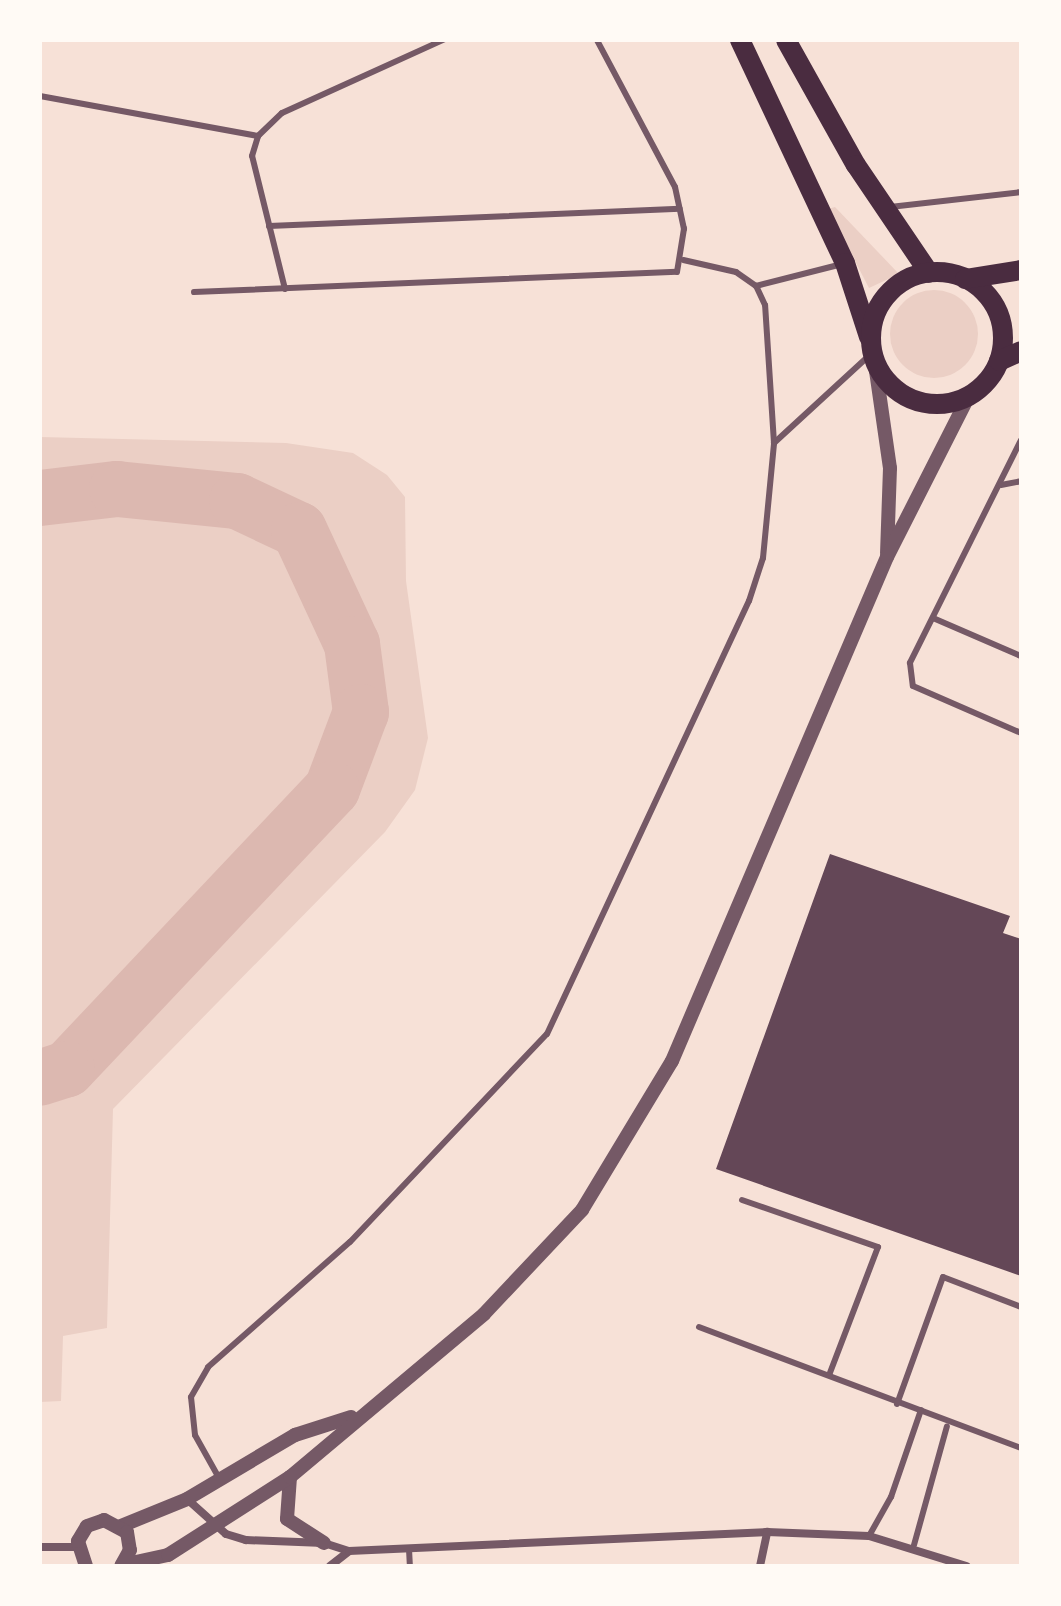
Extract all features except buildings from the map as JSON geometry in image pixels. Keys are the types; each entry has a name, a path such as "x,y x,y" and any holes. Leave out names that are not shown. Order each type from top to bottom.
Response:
{"main road":[{"path":"740,40 845,263 872,353 887,382 925,404 968,397 999,361 1021,351"},
{"path":"786,40 882,208 929,273"},
{"path":"872,353 880,304 910,278 929,273 965,279 1021,270"},
{"path":"965,279 981,289 1001,323 999,361"}],"street":[{"path":"872,353 890,468 887,557"},
{"path":"122,1566 168,1555 290,1477 356,1416 484,1314 546,1253 615,1164 672,1061 887,557 968,397"},
{"path":"77,1547 95,1521 121,1526 187,1499 295,1435 356,1416"},
{"path":"290,1477 287,1519 324,1543 349,1551 767,1532 869,1536 914,1545 966,1566"},
{"path":"187,1499 214,1526 246,1540 324,1543"},
{"path":"121,1526 130,1550 122,1566"},
{"path":"760,1566 767,1532"},
{"path":"40,1547 77,1547"},
{"path":"77,1547 85,1565"},
{"path":"330,1566 349,1551"}],"lane":[{"path":"285,289 252,156 258,136 282,113 443,40"},
{"path":"194,292 655,278 677,272 683,260 680,209 597,40"},
{"path":"40,96 258,136"},
{"path":"882,208 1021,192"},
{"path":"269,226 680,209"},
{"path":"221,1481 195,1435 191,1397 208,1367 463,1129 547,1034 579,974 749,601 763,558 774,443 765,305 756,286 711,263 683,260"},
{"path":"756,286 845,263"},
{"path":"774,443 872,353"},
{"path":"1021,440 910,663 913,686 1021,733"},
{"path":"1001,485 1021,481"},
{"path":"933,618 1021,656"},
{"path":"742,1200 878,1247 829,1375"},
{"path":"897,1404 943,1277 1021,1307"},
{"path":"699,1327 897,1404 921,1410 947,1426 1021,1448"},
{"path":"869,1536 891,1497 921,1410"},
{"path":"914,1545 947,1426"},
{"path":"409,1549 410,1566"}],"shaded area":[{"path":"835,207 899,274 869,288 828,209"},
{"path":"934,290 951,293 965,303 975,317 978,334 975,351 965,365 951,375 934,378 917,375 903,365 893,351 890,334 893,317 903,303 917,293"},
{"path":"40,437 286,443 353,453 387,475 405,497 406,581 428,738 415,790 385,832 113,1109 107,1328 63,1336 61,1401 40,1402"}],"waterway":[{"path":"40,498 117,489 237,501 299,530 352,644 361,712 332,789 67,1069 40,1078"}]}
